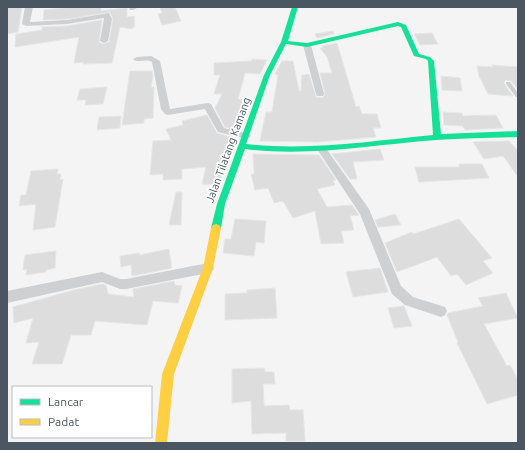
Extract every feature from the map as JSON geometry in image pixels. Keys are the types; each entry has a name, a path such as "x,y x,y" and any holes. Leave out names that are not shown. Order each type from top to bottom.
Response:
{"street":[{"path":"30,7 26,24 67,22 99,18 106,15 108,19 104,41"},
{"name":"Jalan Tilatang Kamang","path":"161,443 168,374 208,268 221,204 268,75 284,42 295,7"},
{"path":"284,42 307,45 398,24 404,26 416,55 428,58 431,61 437,137"},
{"path":"307,45 320,94"},
{"path":"137,58 150,58 156,61 165,109 168,112 208,106 221,130 246,136"},
{"path":"242,146 268,149 322,149 437,137 518,134"},
{"path":"322,149 365,212 396,290 409,301 441,311"},
{"path":"7,297 102,277 120,284 126,284 208,268"}],"lane":[{"path":"508,83 518,96"}],"building":[{"path":"7,7 22,7 18,32 7,34"},
{"path":"74,7 101,7 101,11 127,8 127,17 134,16 135,27 132,29 120,27 112,63 74,63 79,37 15,47 16,34 42,30 42,27 67,26 102,20 99,42 103,44 109,42 113,19 110,12 67,19 43,20 44,10"},
{"path":"160,7 175,7 181,21 162,25 158,14 162,13"},
{"path":"333,31 334,34 317,38 315,34"},
{"path":"432,33 438,44 420,45 414,34"},
{"path":"337,43 356,107 359,106 362,114 377,114 381,128 373,128 376,137 317,142 260,141 266,112 272,112 278,75 275,74 282,61 293,61 299,91 301,91 302,75 309,74 316,97 323,98 325,94 320,73 332,73 327,57 320,48 324,48 322,46"},
{"path":"252,59 267,60 260,74 245,73 238,99 243,100 236,129 225,127 215,108 222,94 214,94 220,75 214,75 214,63 252,61"},
{"path":"492,65 518,67 518,90 511,81 506,80 504,82 513,96 488,94 479,76 477,66 493,67"},
{"path":"130,71 152,71 153,76 151,87 154,87 153,118 144,119 144,123 122,125"},
{"path":"441,76 460,78 462,91 442,90"},
{"path":"107,87 103,104 85,105 86,100 77,100 80,89"},
{"path":"443,112 462,113 463,116 496,115 503,128 465,130 463,126 444,125"},
{"path":"207,115 217,133 234,138 219,185 202,184 206,167 182,169 182,179 163,180 163,174 150,175 153,141 171,140 166,129 183,125 182,121"},
{"path":"121,116 120,128 97,130 99,117"},
{"path":"509,141 518,151 518,177 503,156 484,159 473,142"},
{"path":"380,149 384,160 353,162 357,179 350,179 332,154"},
{"path":"253,154 319,155 336,180 333,180 335,185 317,189 327,207 352,205 359,215 350,216 354,230 341,231 344,243 321,244 315,211 293,218 283,201 274,203 268,188 255,190 251,174 254,174"},
{"path":"459,164 482,164 489,178 419,182 415,167 459,167"},
{"path":"58,169 57,174 61,174 60,180 63,179 55,227 33,230 36,204 19,206 21,195 26,195 31,171"},
{"path":"176,192 182,192 181,225 169,225"},
{"path":"395,214 401,225 378,227 375,220"},
{"path":"235,219 266,221 264,243 256,242 254,256 223,253 225,239 231,239"},
{"path":"459,219 492,258 483,261 493,273 466,285 457,274 451,276 437,257 397,272 385,243 412,232 413,234"},
{"path":"169,249 172,268 132,276 131,265 121,267 120,256 139,253 140,255"},
{"path":"56,251 55,268 46,270 46,272 26,275 27,269 23,270 25,255"},
{"path":"380,268 388,292 353,297 346,272"},
{"path":"174,281 175,285 182,286 178,303 153,301 147,325 95,321 91,335 71,335 62,364 32,364 39,342 26,343 33,318 14,323 13,307 74,290 102,284 106,285 108,294 134,297 133,289"},
{"path":"275,288 277,318 225,320 225,294 247,293 247,290"},
{"path":"506,293 518,318 484,324 507,366 510,365 518,380 518,395 487,404 457,343 458,342 447,315 448,313 483,306 478,298"},
{"path":"404,306 412,326 394,328 388,308"},
{"path":"264,368 265,372 274,372 275,384 263,384 264,406 289,405 290,410 303,410 305,441 286,441 286,433 252,434 251,401 232,403 232,369"}],"traffic: fast":[{"path":"216,228 221,204 267,75 284,42 295,7"},
{"path":"284,42 307,45 398,24 404,26 416,55 428,58 431,61 437,137"},
{"path":"242,146 268,149 322,149 437,137 518,134"}],"traffic: slow":[{"path":"161,443 168,374 208,268 216,228"}]}
